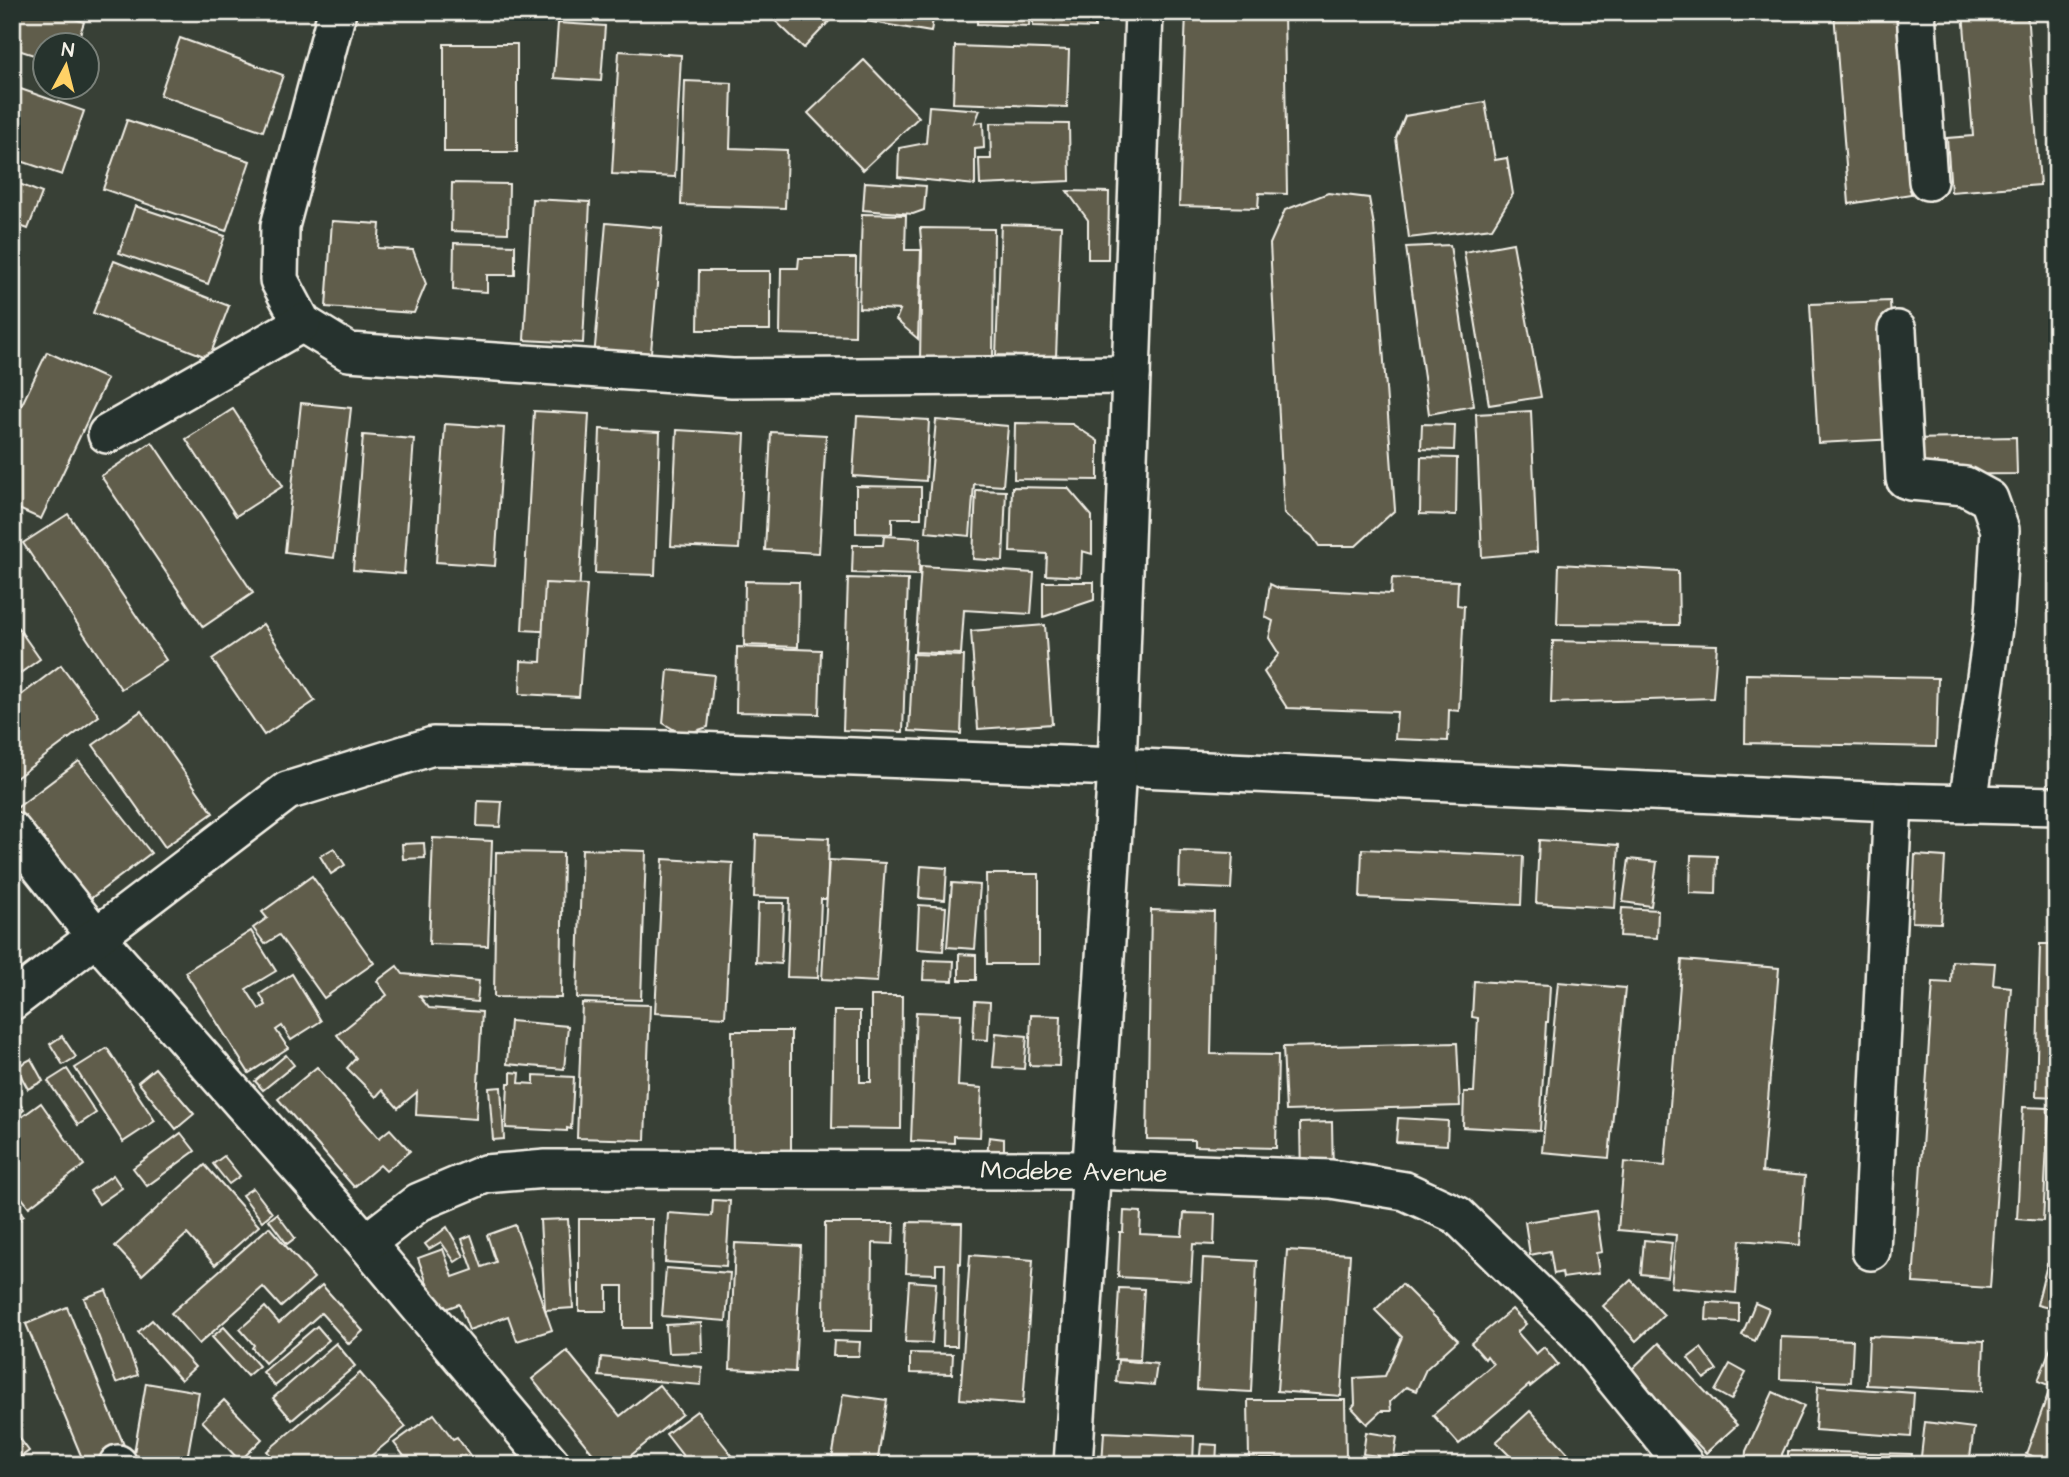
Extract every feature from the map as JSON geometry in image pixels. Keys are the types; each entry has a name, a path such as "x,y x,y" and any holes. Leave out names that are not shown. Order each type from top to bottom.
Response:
{"street":[{"path":"337,12 280,226 279,280 302,323 349,352 732,378 1131,375"},
{"path":"1073,1465 1117,767 1144,12"},
{"path":"1916,12 1928,181"},
{"path":"107,434 302,323"},
{"path":"1897,330 1905,479 1965,486 1989,499 2000,530 1995,614 1968,804"},
{"path":"12,1001 287,791 433,746 669,750 1894,802 2057,806"},
{"path":"1871,1251 1894,802"},
{"path":"12,831 96,937 366,1243 552,1465"},
{"name":"Modebe Avenue","path":"366,1243 419,1202 485,1174 546,1169 1092,1170 1331,1179 1405,1191 1457,1215 1578,1333 1685,1465"}],"building":[{"path":"12,12 55,12 84,22 81,32 32,32 32,54 12,48"},
{"path":"766,12 838,12 804,48"},
{"path":"860,12 934,12 931,32 859,20"},
{"path":"977,12 1030,12 1029,26 977,24"},
{"path":"1033,12 1095,12 1095,28 1033,26"},
{"path":"1186,12 1284,12 1287,194 1259,193 1258,208 1179,206"},
{"path":"1834,12 1896,12 1911,194 1849,204"},
{"path":"1963,12 2027,12 2040,185 1951,192 1947,138 1973,136"},
{"path":"558,23 605,26 601,81 554,78"},
{"path":"180,38 283,75 263,131 160,95"},
{"path":"444,44 517,44 517,152 444,152"},
{"path":"955,46 1069,50 1067,107 953,103"},
{"path":"619,51 681,55 675,177 612,174"},
{"path":"864,60 919,117 863,170 808,113"},
{"path":"685,81 732,83 730,148 787,150 785,208 681,205"},
{"path":"12,86 32,93 32,102 58,102 84,111 62,175 12,158"},
{"path":"1485,102 1495,160 1507,158 1513,194 1492,228 1409,238 1396,138 1405,116"},
{"path":"929,106 980,110 975,123 983,122 984,148 975,149 975,185 898,177 899,148 926,143"},
{"path":"127,120 250,161 226,231 103,189"},
{"path":"990,123 1069,124 1070,181 980,185 979,159 991,159"},
{"path":"12,181 42,193 28,229 12,223"},
{"path":"865,182 926,186 924,210 913,214 863,210"},
{"path":"452,183 509,184 508,233 451,231"},
{"path":"1067,191 1109,192 1108,259 1088,259 1088,220"},
{"path":"1328,193 1369,198 1374,226 1395,510 1356,546 1319,546 1312,536 1284,514 1270,244 1285,210"},
{"path":"532,199 590,202 583,343 524,340"},
{"path":"135,206 225,236 208,284 119,253"},
{"path":"862,214 906,215 905,250 921,250 918,339 896,320 900,310 859,308"},
{"path":"332,221 380,224 378,248 413,250 426,284 414,313 326,307"},
{"path":"606,223 662,228 650,363 594,358"},
{"path":"1001,224 1061,226 1056,357 996,355"},
{"path":"920,228 994,229 993,361 920,361"},
{"path":"454,243 515,245 515,275 487,275 487,292 453,290"},
{"path":"1513,243 1541,397 1489,405 1464,252"},
{"path":"1450,245 1474,406 1429,414 1406,247"},
{"path":"799,258 856,258 855,336 780,334 781,268 798,268"},
{"path":"114,261 229,306 209,358 93,313"},
{"path":"699,271 770,271 770,330 698,330"},
{"path":"1890,301 1897,439 1818,443 1810,304"},
{"path":"47,352 107,379 41,519 12,506 12,425"},
{"path":"301,403 351,408 334,558 285,552"},
{"path":"233,409 283,486 236,516 186,439"},
{"path":"534,411 589,414 577,633 522,630"},
{"path":"1531,411 1537,552 1482,557 1476,414"},
{"path":"857,416 929,420 926,481 853,476"},
{"path":"936,420 1008,426 1003,486 974,484 970,536 926,532"},
{"path":"1015,423 1072,424 1098,441 1098,480 1014,479"},
{"path":"445,424 504,428 495,566 436,562"},
{"path":"1422,424 1455,425 1454,450 1421,449"},
{"path":"600,429 660,432 655,575 595,573"},
{"path":"677,430 745,434 739,549 671,546"},
{"path":"771,432 826,435 819,553 765,550"},
{"path":"363,435 414,439 404,574 353,570"},
{"path":"2016,437 2017,474 1911,475 1910,439"},
{"path":"152,442 253,593 203,627 101,476"},
{"path":"1421,457 1457,458 1456,515 1420,514"},
{"path":"856,486 921,487 921,518 892,518 892,534 856,533"},
{"path":"1012,487 1068,488 1092,516 1092,554 1082,551 1081,577 1046,575 1047,554 1010,552"},
{"path":"976,490 1006,491 1003,561 973,559"},
{"path":"68,514 166,660 121,689 23,543"},
{"path":"884,536 920,538 919,575 852,573 853,545 883,545"},
{"path":"1559,564 1678,571 1679,625 1557,624"},
{"path":"921,566 1034,573 1031,614 964,610 961,654 915,652"},
{"path":"848,578 908,580 903,732 843,730"},
{"path":"1392,578 1458,581 1457,605 1464,606 1459,711 1449,710 1448,741 1395,739 1397,712 1287,708 1264,672 1279,654 1269,638 1273,621 1265,617 1270,584 1278,588 1391,594"},
{"path":"745,581 799,582 798,647 744,645"},
{"path":"1043,582 1094,582 1094,600 1043,617"},
{"path":"545,583 587,585 579,697 520,694 521,661 541,662"},
{"path":"12,619 40,659 12,679"},
{"path":"263,624 315,701 264,735 212,659"},
{"path":"1045,625 1052,724 978,729 971,631"},
{"path":"1553,641 1717,645 1713,698 1551,703"},
{"path":"737,647 821,650 819,714 736,712"},
{"path":"913,654 964,656 961,734 909,731"},
{"path":"61,665 99,716 12,781 12,702"},
{"path":"668,670 714,675 708,727 683,735 663,723"},
{"path":"1746,674 1938,678 1936,747 1745,743"},
{"path":"141,711 213,813 165,847 93,745"},
{"path":"79,761 151,853 86,902 14,810"},
{"path":"478,801 502,802 500,827 477,826"},
{"path":"756,835 829,838 827,899 821,899 818,978 787,977 790,898 754,897"},
{"path":"433,838 492,841 488,946 429,944"},
{"path":"1539,840 1619,845 1615,908 1536,903"},
{"path":"424,843 425,858 403,859 402,844"},
{"path":"334,848 345,865 331,874 320,856"},
{"path":"582,849 646,851 641,1000 577,998"},
{"path":"1362,849 1523,856 1521,905 1360,898"},
{"path":"1180,851 1233,853 1231,889 1179,887"},
{"path":"496,852 563,853 561,998 494,997"},
{"path":"1691,855 1717,856 1716,894 1690,893"},
{"path":"1915,855 1945,857 1941,923 1912,922"},
{"path":"663,859 733,863 725,1017 655,1013"},
{"path":"1629,859 1657,862 1651,906 1623,902"},
{"path":"829,860 885,863 877,982 822,979"},
{"path":"921,866 947,868 945,900 919,898"},
{"path":"986,874 1039,874 1039,964 987,964"},
{"path":"312,876 374,963 324,998 279,935 265,944 253,928 267,918 262,912"},
{"path":"952,883 980,885 975,949 947,947"},
{"path":"758,903 784,903 781,964 756,962"},
{"path":"919,905 946,907 943,951 917,949"},
{"path":"1622,908 1658,910 1657,938 1620,936"},
{"path":"1151,910 1214,912 1211,1054 1278,1055 1276,1148 1194,1146 1194,1140 1147,1139"},
{"path":"251,931 276,971 246,989 259,1009 266,1005 260,994 292,974 321,1021 291,1040 282,1026 276,1030 288,1048 249,1073 185,972"},
{"path":"2040,944 2057,944 2057,1097 2036,1096"},
{"path":"959,954 976,955 976,980 959,980"},
{"path":"924,960 954,961 953,981 923,980"},
{"path":"1682,960 1779,968 1762,1172 1805,1176 1800,1245 1740,1240 1736,1293 1671,1287 1676,1235 1618,1230 1624,1162 1665,1166"},
{"path":"1952,961 1995,963 1993,985 2011,987 1990,1288 1913,1283 1933,982 1951,983"},
{"path":"397,966 403,974 479,981 477,1002 419,996 429,1008 482,1012 476,1119 416,1115 417,1092 398,1108 382,1090 376,1097 347,1068 356,1058 337,1035 387,995 377,981"},
{"path":"1474,981 1550,985 1540,1131 1463,1127 1464,1092 1474,1092 1478,1018 1472,1017"},
{"path":"1558,982 1625,988 1609,1158 1542,1152"},
{"path":"871,996 902,996 901,1129 832,1128 834,1011 860,1011 860,1082 871,1082"},
{"path":"975,1001 990,1002 988,1040 973,1039"},
{"path":"582,1003 650,1005 645,1140 577,1138"},
{"path":"916,1012 961,1014 958,1086 982,1088 980,1137 954,1136 954,1143 911,1141"},
{"path":"1031,1015 1061,1016 1059,1066 1029,1065"},
{"path":"510,1021 568,1026 564,1069 507,1064"},
{"path":"732,1031 791,1031 791,1161 733,1161"},
{"path":"996,1033 1027,1036 1024,1069 993,1067"},
{"path":"62,1036 76,1057 63,1065 50,1044"},
{"path":"1457,1043 1460,1106 1286,1111 1283,1047"},
{"path":"107,1048 155,1121 123,1142 75,1068"},
{"path":"286,1055 294,1065 263,1090 255,1081"},
{"path":"31,1059 43,1081 28,1089 16,1067"},
{"path":"317,1067 379,1138 390,1129 410,1151 386,1171 380,1165 354,1187 278,1099"},
{"path":"155,1068 194,1114 176,1129 138,1082"},
{"path":"67,1069 96,1113 78,1125 48,1081"},
{"path":"511,1072 520,1073 519,1083 534,1084 534,1075 574,1077 571,1129 506,1128"},
{"path":"501,1087 504,1139 493,1140 489,1088"},
{"path":"41,1103 84,1165 29,1207 12,1185 12,1124"},
{"path":"20,1104 24,1110 12,1119 12,1109"},
{"path":"2023,1107 2049,1108 2043,1221 2017,1219"},
{"path":"1398,1118 1448,1121 1447,1145 1396,1142"},
{"path":"1332,1122 1333,1175 1301,1176 1300,1123"},
{"path":"181,1133 195,1151 147,1186 133,1168"},
{"path":"989,1137 1004,1139 1004,1156 987,1155"},
{"path":"224,1156 240,1176 229,1184 213,1164"},
{"path":"205,1165 259,1226 215,1265 187,1234 142,1275 115,1246"},
{"path":"113,1175 122,1188 99,1204 90,1191"},
{"path":"253,1188 272,1213 262,1221 242,1195"},
{"path":"713,1200 730,1201 726,1266 665,1262 668,1213 712,1216"},
{"path":"12,1203 24,1216 12,1227"},
{"path":"1124,1211 1141,1212 1140,1234 1182,1236 1184,1213 1215,1214 1214,1245 1193,1244 1191,1281 1118,1277"},
{"path":"1596,1211 1602,1252 1596,1253 1599,1273 1563,1278 1562,1272 1554,1274 1550,1251 1530,1255 1525,1222"},
{"path":"277,1214 295,1238 287,1244 269,1220"},
{"path":"568,1219 573,1308 545,1310 540,1220"},
{"path":"579,1219 652,1219 651,1328 623,1328 623,1286 607,1286 607,1311 579,1311"},
{"path":"908,1222 962,1223 957,1346 943,1346 945,1264 936,1264 936,1274 906,1273"},
{"path":"825,1223 894,1223 893,1244 873,1243 872,1331 824,1330"},
{"path":"515,1225 552,1330 517,1341 508,1316 469,1330 459,1304 437,1312 418,1258 443,1249 453,1277 473,1270 462,1239 471,1235 482,1267 496,1262 487,1235"},
{"path":"269,1227 314,1278 281,1307 263,1287 199,1344 171,1313"},
{"path":"447,1227 464,1256 455,1262 441,1242 429,1249 425,1244"},
{"path":"1644,1240 1672,1243 1668,1277 1641,1274"},
{"path":"735,1243 801,1246 795,1372 730,1369"},
{"path":"1287,1250 1350,1254 1341,1396 1277,1391"},
{"path":"970,1255 1033,1260 1023,1404 960,1399"},
{"path":"1203,1258 1257,1261 1251,1392 1197,1389"},
{"path":"2047,1264 2057,1266 2057,1310 2037,1305"},
{"path":"666,1268 730,1273 726,1321 662,1316"},
{"path":"1631,1280 1664,1315 1636,1341 1603,1306"},
{"path":"909,1281 936,1283 932,1343 905,1342"},
{"path":"1402,1284 1458,1340 1426,1369 1416,1391 1406,1387 1390,1402 1391,1411 1381,1411 1367,1424 1352,1408 1355,1404 1354,1378 1385,1376 1402,1337 1375,1310"},
{"path":"322,1285 363,1331 349,1344 321,1313 265,1363 240,1329 265,1307 279,1323"},
{"path":"1119,1288 1144,1289 1140,1360 1115,1359"},
{"path":"106,1290 138,1375 116,1383 84,1298"},
{"path":"1707,1302 1739,1304 1739,1322 1706,1320"},
{"path":"1755,1303 1769,1309 1755,1341 1742,1335"},
{"path":"67,1307 126,1450 91,1465 85,1465 26,1324"},
{"path":"1512,1309 1526,1324 1517,1332 1536,1354 1544,1347 1558,1364 1459,1444 1433,1415 1493,1364 1471,1343"},
{"path":"152,1320 195,1367 181,1380 138,1332"},
{"path":"701,1323 702,1352 668,1353 666,1325"},
{"path":"317,1326 329,1340 275,1386 263,1372"},
{"path":"224,1327 259,1366 247,1376 212,1337"},
{"path":"1869,1336 1984,1341 1982,1391 1867,1385"},
{"path":"1781,1337 1853,1340 1851,1382 1780,1379"},
{"path":"834,1341 860,1342 859,1356 833,1356"},
{"path":"336,1343 355,1366 292,1420 273,1398"},
{"path":"1659,1343 1737,1425 1706,1453 1629,1372"},
{"path":"2052,1344 2057,1346 2057,1465 2026,1454 2051,1386 2038,1381"},
{"path":"1701,1348 1717,1370 1704,1379 1688,1358"},
{"path":"567,1351 620,1416 659,1385 682,1414 619,1465 602,1465 532,1379"},
{"path":"910,1353 953,1354 952,1374 910,1373"},
{"path":"601,1357 702,1367 701,1385 599,1376"},
{"path":"1118,1360 1157,1364 1154,1385 1116,1382"},
{"path":"1730,1364 1746,1373 1731,1400 1715,1391"},
{"path":"360,1373 406,1427 360,1465 279,1465 267,1451"},
{"path":"146,1383 199,1392 186,1465 165,1465 133,1459"},
{"path":"1818,1386 1914,1393 1911,1437 1815,1430"},
{"path":"1773,1392 1804,1406 1782,1454 1782,1465 1745,1465 1746,1451"},
{"path":"843,1394 887,1400 877,1465 832,1459"},
{"path":"224,1400 262,1439 240,1461 202,1421"},
{"path":"1248,1400 1345,1400 1346,1458 1249,1459"},
{"path":"697,1411 735,1459 727,1465 690,1465 666,1434"},
{"path":"1530,1411 1568,1453 1556,1465 1500,1465 1510,1456 1496,1442"},
{"path":"434,1414 453,1439 457,1437 476,1464 411,1465 394,1443"},
{"path":"1925,1422 1974,1428 1969,1465 1920,1465"},
{"path":"12,1428 29,1451 12,1463"},
{"path":"1104,1432 1194,1436 1193,1465 1102,1465"},
{"path":"1366,1432 1397,1437 1394,1457 1410,1460 1409,1465 1377,1465 1378,1456 1363,1454"},
{"path":"1201,1444 1217,1445 1216,1465 1199,1465"},
{"path":"1788,1451 1912,1454 1911,1465 1788,1465"}]}
